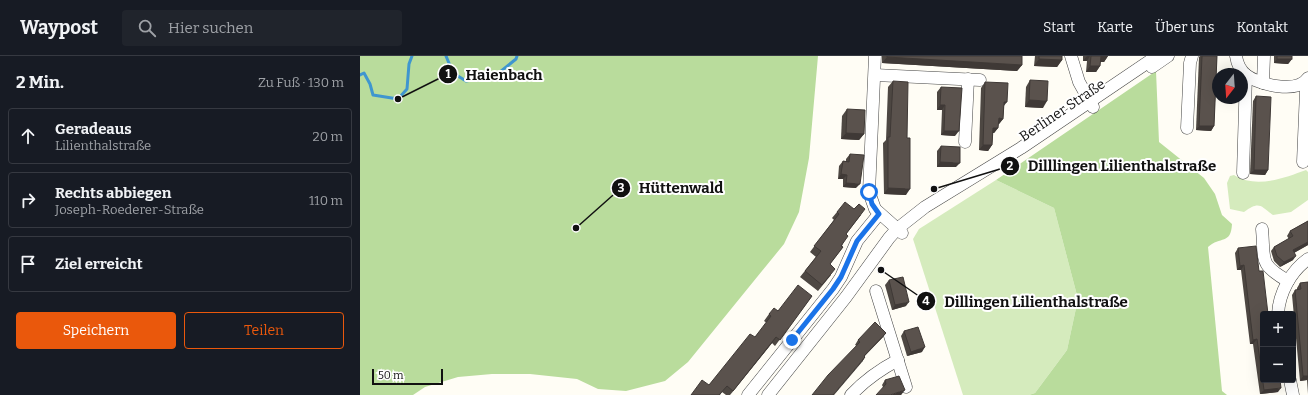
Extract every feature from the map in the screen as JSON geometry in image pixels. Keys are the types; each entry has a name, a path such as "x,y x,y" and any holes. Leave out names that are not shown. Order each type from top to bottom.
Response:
{"street":[{"path":"875,56 869,192 872,204 879,214 900,231"},
{"path":"1071,56 1079,82 1092,105"},
{"name":"Berliner Straße","path":"768,395 900,231 1024,153 1092,105 1157,56"},
{"name":"Berliner Straße","path":"1092,105 1168,56"},
{"path":"1187,128 1190,63 1192,56"},
{"path":"1236,56 1237,63 1241,68"},
{"path":"1263,83 1264,56"},
{"path":"875,75 974,79 965,142"},
{"path":"1248,76 1263,83 1282,86 1295,86 1306,80 1303,162"},
{"path":"1243,173 1245,104"},
{"path":"748,395 833,289 841,277 857,241 879,214"},
{"path":"1262,229 1266,266 1271,272 1288,280"},
{"path":"1279,311 1288,280 1308,259"},
{"path":"876,291 906,387"},
{"path":"851,395 865,380 880,369 898,360"},
{"path":"1291,383 1293,395"}],"green space":[{"path":"360,56 818,56 809,158 799,212 784,244 688,362 665,381 626,391 598,389 577,379 530,374 492,374 458,377 425,387 413,395 360,395"},
{"path":"1156,71 1159,142 1204,178 1215,194 1222,215 1232,224 1230,235 1227,238 1208,247 1222,391 1227,395 1029,395 1035,393 1067,350 1078,299 1054,208 996,180"},
{"path":"1306,170 1308,172 1308,200 1291,212 1273,215 1262,207 1256,205 1244,212 1230,209 1227,183 1230,176 1234,175 1243,179 1261,182 1279,179"},
{"path":"996,180 1054,208 1078,299 1067,350 1035,393 1029,395 963,395 913,239 919,229"}],"building":[{"path":"1022,56 1022,65 887,57"},
{"path":"1039,56 1062,56 1062,60 1039,59"},
{"path":"1091,56 1101,56 1100,66 1090,66"},
{"path":"1202,56 1217,56 1216,68 1212,68 1212,104 1215,104 1214,126 1199,126"},
{"path":"1277,56 1292,56 1292,59 1277,59"},
{"path":"1030,80 1048,81 1047,101 1029,100"},
{"path":"893,81 908,82 907,138 910,138 910,189 888,188 888,137 890,137"},
{"path":"985,82 1008,83 1007,102 1004,102 1003,119 999,118 998,128 993,128 992,145 983,145"},
{"path":"941,87 962,88 959,131 944,131 945,105 940,105"},
{"path":"1256,96 1271,97 1268,170 1254,170"},
{"path":"847,109 865,110 864,134 846,133"},
{"path":"941,146 960,147 960,163 940,162"},
{"path":"850,154 864,155 860,184 846,183 847,175 841,174 843,161 849,162"},
{"path":"845,202 854,209 859,204 865,209 846,234 848,236 841,246 843,247 830,264 835,269 822,285 805,271 821,251 814,246 839,214 837,212"},
{"path":"1308,221 1308,242 1293,250 1296,256 1284,262 1277,256 1274,247 1293,236 1290,231"},
{"path":"1256,246 1259,271 1263,271 1268,311 1260,311 1260,361 1257,339 1253,340 1244,265 1240,266 1238,248"},
{"path":"903,277 909,302 895,305 889,280"},
{"path":"1308,282 1308,376 1303,376 1295,290 1301,289 1300,283"},
{"path":"798,285 812,296 780,340 776,337 733,391 727,386 719,395 691,395 702,380 709,385 750,334 755,337 771,316 769,314 774,308 778,311"},
{"path":"875,322 886,333 864,356 865,357 833,395 812,395 828,375 860,342 858,340"},
{"path":"918,327 925,347 911,352 904,331"},
{"path":"899,376 905,390 890,395 876,395 886,384 885,380"},
{"path":"1263,383 1280,383 1281,388 1264,390"}],"waterway":[{"path":"360,75 364,73 370,84 373,95 398,99 407,89 409,64 412,56"},
{"path":"446,56 453,73 466,81 495,76 516,59 517,56"}],"place":[{"name":"Haienbach","path":"398,99"},
{"name":"Dilllingen Lilienthalstraße","path":"934,189"},
{"name":"Hüttenwald","path":"576,228"},
{"name":"Dillingen Lilienthalstraße","path":"881,270"}],"route":[{"path":"792,340 833,289 841,277 851,251 857,241 879,214 874,209 869,192"}]}
